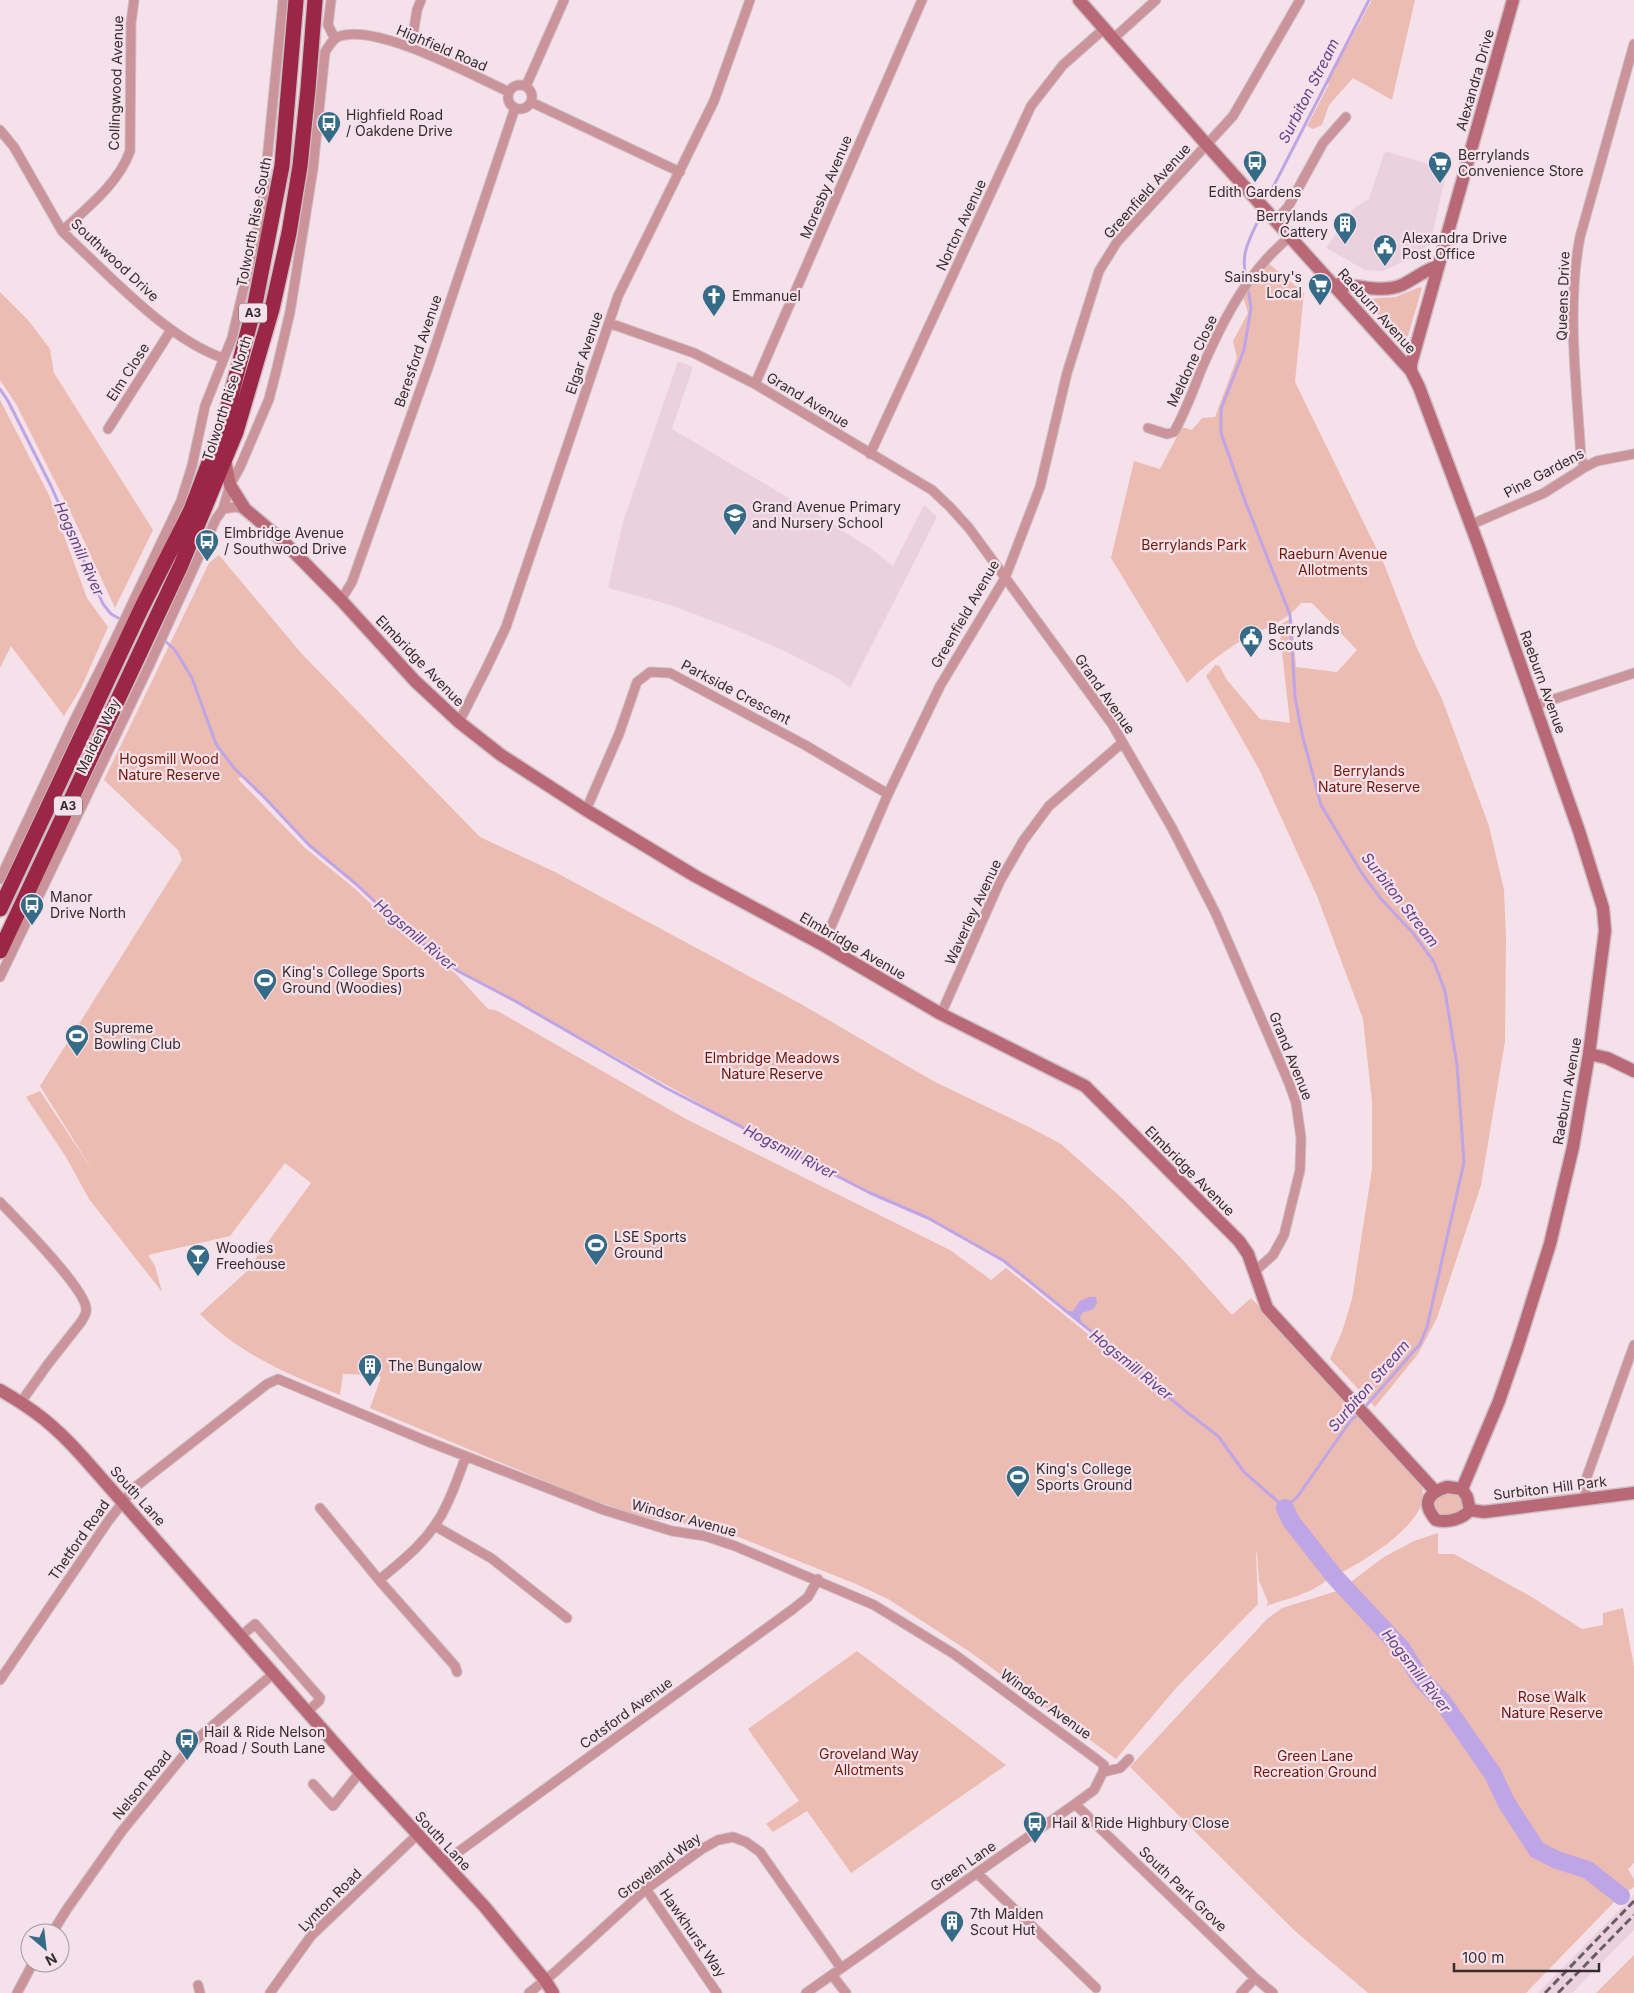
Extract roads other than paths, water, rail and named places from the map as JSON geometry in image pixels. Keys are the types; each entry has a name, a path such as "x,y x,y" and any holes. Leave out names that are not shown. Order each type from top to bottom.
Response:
{"highway":[{"name":"Tolworth Rise South","path":"137,607 191,510 223,426 255,304 282,166 296,0"},
{"name":"Tolworth Rise North","path":"162,620 236,432 272,309 289,233 300,166 315,0"},
{"name":"Malden Way","path":"0,909 137,607"},
{"name":"Malden Way","path":"0,951 143,664 162,620"}],"street":[{"name":"Collingwood Avenue","path":"62,231 95,200 125,164 130,151 131,23 134,0"},
{"name":"Tolworth Rise South","path":"137,607 180,501 192,466 205,406 232,338 262,211 283,0"},
{"path":"230,485 240,467 266,406 290,312 313,169 325,52 335,39 328,25 331,0"},
{"path":"411,47 421,0"},
{"path":"526,86 564,0"},
{"name":"Elgar Avenue","path":"458,722 486,670 506,627 618,296 714,101 750,0"},
{"name":"Moresby Avenue","path":"755,384 922,0"},
{"name":"Raeburn Avenue","path":"1080,0 1207,145 1411,371 1419,387 1536,705 1589,860 1603,908 1604,945 1590,1054 1573,1147 1550,1244 1499,1402 1462,1489"},
{"path":"1114,38 1156,0"},
{"name":"Greenfield Avenue","path":"823,945 888,794 940,686 1005,578 1040,487 1067,373 1099,270 1117,242 1233,116 1300,0"},
{"name":"Alexandra Drive","path":"1411,371 1411,364 1513,0"},
{"name":"Norton Avenue","path":"870,454 1032,106 1064,65 1105,28"},
{"name":"Highfield Road","path":"335,39 340,36 373,36 411,47 509,92"},
{"name":"Queens Drive","path":"1585,467 1581,459 1574,338 1575,260 1582,227 1634,44"},
{"path":"514,86 526,86 531,91 531,102 522,109 515,108 510,103 509,92 514,86"},
{"path":"531,102 680,172"},
{"name":"Beresford Avenue","path":"341,600 352,582 416,401 515,108"},
{"path":"1276,220 1288,207 1323,143 1346,117"},
{"name":"Southwood Drive","path":"0,130 14,147 62,231 171,330 207,352 223,358"},
{"name":"Meldone Close","path":"1148,428 1167,434 1174,432 1189,402 1202,368 1250,278 1280,244 1291,236"},
{"path":"1336,288 1339,284 1389,288 1400,285 1438,266"},
{"name":"Grand Avenue","path":"609,323 694,353 755,384 932,490 969,528 1112,724 1172,828 1216,914 1296,1103 1301,1138 1300,1170 1293,1199 1284,1235 1273,1254 1254,1272"},
{"name":"Elm Close","path":"108,429 171,330"},
{"name":"Pine Gardens","path":"1470,525 1544,493 1585,467 1610,457 1634,454"},
{"name":"Elmbridge Avenue","path":"225,460 230,485 246,509 283,542 341,600 415,681 458,722 501,755 586,810 695,876 823,945 942,1014 1084,1086 1239,1241 1248,1254 1267,1308 1435,1490"},
{"name":"Malden Way","path":"162,620 223,509 230,485"},
{"path":"223,509 235,507 246,509"},
{"name":"Malden Way","path":"0,879 74,721 117,649"},
{"name":"Malden Way","path":"0,977 143,664"},
{"name":"Parkside Crescent","path":"586,810 618,734 637,682 650,672 670,673 805,745 888,794"},
{"path":"1536,705 1634,673"},
{"name":"Waverley Avenue","path":"942,1014 1000,881 1023,841 1049,806 1122,743"},
{"path":"1590,1054 1607,1058 1634,1071"},
{"path":"0,1202 66,1274 84,1301 86,1308 81,1322 21,1402"},
{"path":"1586,1499 1585,1482 1634,1346"},
{"name":"Windsor Avenue","path":"274,1380 278,1379 604,1510 672,1531 705,1536 735,1546 874,1605 954,1654 1104,1765 1103,1772"},
{"name":"Thetford Road","path":"0,1680 103,1528 134,1488 274,1380"},
{"name":"South Lane","path":"0,1390 21,1402 58,1430 360,1772 484,1906 545,1980 553,1993"},
{"path":"379,1580 423,1542 435,1526 446,1507 466,1456"},
{"path":"1447,1487 1462,1489 1467,1497 1470,1510 1465,1516 1450,1521 1436,1520 1428,1506 1428,1498 1435,1490 1447,1487"},
{"name":"Surbiton Hill Park","path":"1470,1510 1484,1512 1634,1493"},
{"path":"320,1508 379,1580 455,1666 457,1672"},
{"path":"435,1526 491,1558 567,1618"},
{"name":"Cotsford Avenue","path":"443,1863 793,1609 808,1597 818,1580"},
{"path":"241,1636 256,1624 320,1698 308,1711"},
{"name":"Nelson Road","path":"58,1923 122,1832 197,1739 274,1673"},
{"path":"1103,1772 1120,1768 1129,1759"},
{"path":"313,1784 333,1806 360,1772"},
{"name":"Green Lane","path":"806,1993 978,1874 1094,1790 1103,1772"},
{"name":"South Park Grove","path":"1074,1804 1255,1978 1273,1993"},
{"name":"Lynton Road","path":"270,1993 311,1936 417,1835"},
{"name":"Groveland Way","path":"529,1993 646,1890 718,1840 733,1837 746,1842 760,1852 841,1968"},
{"path":"978,1874 1096,1988"},
{"name":"Hawkhurst Way","path":"646,1890 718,1993"},
{"path":"18,1993 28,1973"},
{"path":"832,1975 846,1993"},
{"path":"1241,1993 1255,1978"}],"waterway":[{"name":"Surbiton Stream","path":"1270,193 1369,0"},
{"name":"Surbiton Stream","path":"1247,282 1244,265 1246,250 1258,221"},
{"name":"Surbiton Stream","path":"1248,288 1251,308 1244,350 1221,409 1221,433 1245,501 1290,615 1295,697 1302,734 1321,805 1363,875 1382,900 1413,933 1434,962 1445,991 1457,1065 1464,1162 1427,1327 1420,1344 1364,1408"},
{"name":"Hogsmill River","path":"0,389 51,486 103,604 111,614 122,620"},
{"name":"Hogsmill River","path":"153,635 165,641 175,650 192,678 216,744 234,768 309,845 356,884 405,930 458,971 515,1001 666,1088 870,1193 928,1218 1004,1261 1218,1436 1244,1472 1285,1508 1298,1496 1351,1420 1360,1413"},
{"name":"Hogsmill River","path":"1285,1508 1291,1521 1334,1576 1402,1649 1421,1679 1442,1701 1493,1774 1506,1802 1537,1850 1557,1860 1588,1870 1621,1896"}],"railway":[{"path":"1545,1993 1634,1901"},
{"path":"1558,1993 1634,1915"}],"place":[{"name":"Highfield Road / Oakdene Drive","path":"329,144"},
{"name":"Edith Gardens","path":"1255,183"},
{"name":"Berrylands Convenience Store","path":"1440,184"},
{"name":"Berrylands Cattery","path":"1345,245"},
{"name":"Alexandra Drive Post Office","path":"1385,267"},
{"name":"Sainsbury's Local","path":"1320,306"},
{"name":"Emmanuel","path":"714,317"},
{"name":"Grand Avenue Primary and Nursery School","path":"735,536"},
{"name":"Elmbridge Avenue / Southwood Drive","path":"207,562"},
{"name":"Berrylands Scouts","path":"1251,658"},
{"name":"Manor Drive North","path":"32,926"},
{"name":"King's College Sports Ground (Woodies)","path":"265,1001"},
{"name":"Supreme Bowling Club","path":"77,1057"},
{"name":"LSE Sports Ground","path":"596,1266"},
{"name":"Woodies Freehouse","path":"198,1277"},
{"name":"The Bungalow","path":"370,1387"},
{"name":"King's College Sports Ground","path":"1018,1498"},
{"name":"Hail & Ride Nelson Road / South Lane","path":"187,1761"},
{"name":"Hail & Ride Highbury Close","path":"1035,1844"},
{"name":"7th Malden Scout Hut","path":"952,1943"}],"park label":[{"name":"Berrylands Park","path":"1194,545"},
{"name":"Raeburn Avenue Allotments","path":"1333,562"},
{"name":"Hogsmill Wood Nature Reserve","path":"169,768"},
{"name":"Berrylands Nature Reserve","path":"1369,780"},
{"name":"Elmbridge Meadows Nature Reserve","path":"772,1066"},
{"name":"Rose Walk Nature Reserve","path":"1552,1705"},
{"name":"Groveland Way Allotments","path":"869,1762"},
{"name":"Green Lane Recreation Ground","path":"1315,1764"}]}
